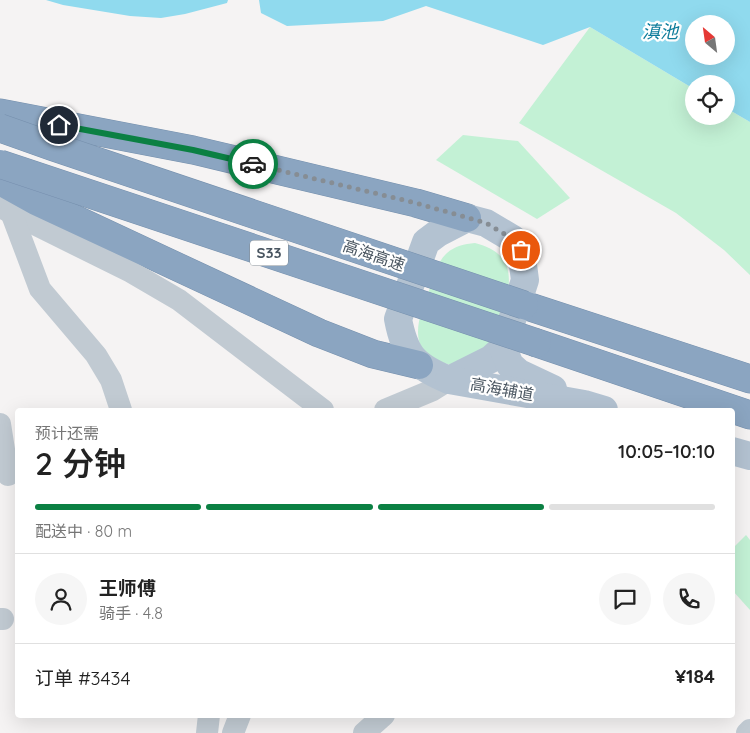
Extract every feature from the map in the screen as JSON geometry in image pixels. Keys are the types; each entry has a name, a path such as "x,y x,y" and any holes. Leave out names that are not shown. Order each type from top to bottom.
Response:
{"highway":[{"path":"0,114 193,150 416,203 467,218"},
{"name":"高海高速","path":"0,128 505,299 750,379"},
{"name":"高海高速","path":"0,164 729,408"},
{"path":"0,181 36,202 337,340 373,354 419,365"},
{"name":"高海高速","path":"735,410 750,415"}],"main road":[{"path":"467,218 486,223 501,231 513,239 521,250 525,280 503,348"},
{"name":"高海辅道","path":"467,218 438,233 426,242 398,318 405,345 411,356 419,365 449,380 594,407"},
{"name":"高海辅道","path":"449,380 491,359 503,348 510,365 519,373 594,407"},
{"path":"735,452 750,456"}],"street":[{"path":"5,210 40,290 96,355 110,380 120,408"},
{"path":"5,210 131,272 179,300 320,408"},
{"path":"390,408 433,390 449,380"},
{"path":"0,424 8,475"},
{"path":"208,733 209,718"},
{"path":"233,733 239,718"},
{"path":"364,733 381,718"}],"green space":[{"path":"590,27 685,84 685,125 735,125 735,113 750,122 750,275 724,250 676,213 519,123"},
{"path":"463,135 518,141 570,198 537,219 436,160"},
{"path":"475,243 493,250 503,260 508,272 508,286 500,317 488,346 452,365 437,360 426,353 421,345 418,335 421,313 436,269 447,253 463,245"},
{"path":"746,535 750,540 750,610 735,593 735,546"}],"water":[{"path":"46,0 228,0 227,3 161,18 130,16 63,5"},
{"name":"滇池","path":"259,0 750,0 750,122 735,113 735,75 685,75 685,84 590,27 543,45 426,6 383,21 287,26 261,13"}],"way so far":[{"path":"253,164 416,203 486,223 513,239 521,250"}],"route":[{"path":"59,125 193,150 253,164"}]}
